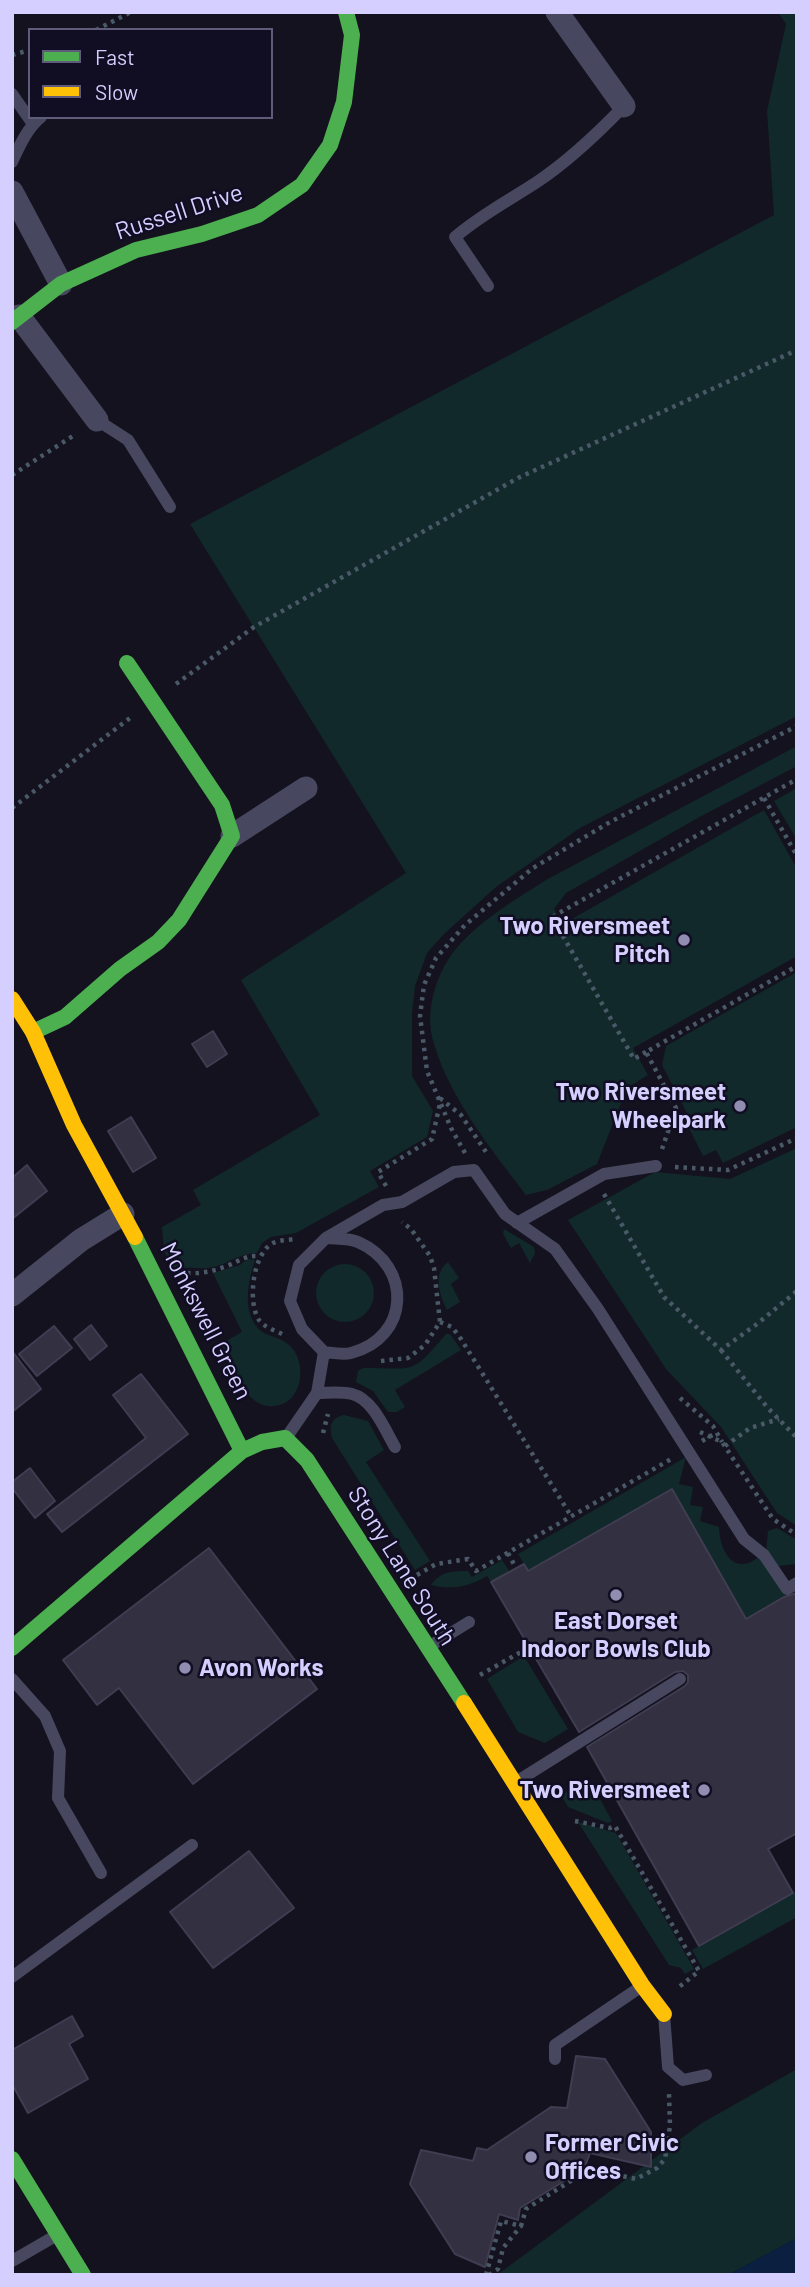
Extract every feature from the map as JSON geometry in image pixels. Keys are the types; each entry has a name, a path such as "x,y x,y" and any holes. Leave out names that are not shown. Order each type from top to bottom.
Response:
{"street":[{"name":"Russell Drive","path":"97,420 16,319 61,284 136,250 202,234 258,215 302,185 330,145 344,102 352,35 345,12"},
{"path":"557,12 624,106"},
{"path":"12,192 61,284"},
{"path":"127,663 222,804 232,835"},
{"path":"33,1032 65,1017 165,934 180,920 232,835 306,788"},
{"name":"Monkswell Green","path":"12,999 33,1032 74,1125 242,1451"},
{"path":"12,1295 81,1240 122,1214"},
{"path":"12,1648 242,1451 262,1442 285,1438"},
{"name":"Stony Lane South","path":"285,1438 307,1460 516,1783 642,1986 664,2014"},
{"path":"12,2159 83,2275"}],"lane":[{"path":"12,94 28,111"},
{"path":"488,286 455,237 480,216 537,182 585,146 624,106"},
{"path":"12,162 37,121"},
{"path":"97,420 128,440 170,507"},
{"path":"517,1223 604,1174 656,1166"},
{"path":"326,1238 357,1241 385,1260 398,1287 394,1318 375,1343 349,1354 324,1352 303,1329 290,1301 299,1265 326,1238 383,1205 402,1202 454,1171 474,1170 505,1214 555,1249 598,1309 744,1539 764,1555 786,1589 797,1583"},
{"path":"285,1438 315,1397 324,1352"},
{"path":"315,1397 337,1393 360,1397 374,1411 395,1447"},
{"path":"427,1648 469,1622"},
{"path":"12,1679 45,1716 60,1751 58,1798 101,1873"},
{"path":"516,1783 680,1679"},
{"path":"12,1978 192,1845"},
{"path":"555,2059 555,2045 642,1986"},
{"path":"664,2014 668,2067 683,2080 706,2075"},
{"path":"12,2261 57,2235"}],"path":[{"path":"101,28 131,12"},
{"path":"12,808 254,627 518,478 797,350"},
{"path":"12,475 97,420"},
{"path":"474,1170 451,1128 427,1071 420,1016 424,985 436,958 465,925 533,868 579,839 797,726"},
{"path":"797,779 552,917 634,1059 797,966"},
{"path":"764,798 797,856"},
{"path":"646,1052 676,1108 656,1166 727,1170 797,1138"},
{"path":"378,1195 388,1189 378,1172 432,1139 441,1099"},
{"path":"596,1179 664,1297 720,1350 797,1438"},
{"path":"158,1285 180,1272 199,1274 228,1266 246,1256 259,1256 254,1284 256,1317 262,1324 292,1338"},
{"path":"720,1350 749,1331 797,1291"},
{"path":"379,1361 408,1358 425,1345 440,1322 452,1327 485,1375 571,1516"},
{"path":"315,1397 328,1413 337,1407 337,1393"},
{"path":"667,1417 722,1442 773,1519 797,1535"},
{"path":"725,1446 750,1428 779,1419"},
{"path":"393,1593 407,1581 436,1564 468,1559 476,1571 716,1433"},
{"path":"508,1553 516,1568"},
{"path":"470,1679 528,1648"},
{"path":"573,1821 610,1828 615,1825 699,1971 681,1984 664,2014"},
{"path":"488,2275 498,2269 503,2248 521,2226 526,2209 590,2169 636,2179 657,2168 665,2159 670,2126 670,2095 663,2084"},
{"path":"488,2275 500,2221 521,2226"}],"green space":[{"path":"778,12 797,12 797,716 580,828 496,887 427,953 415,986 412,1076 433,1111 427,1137 370,1171 379,1187 296,1233 271,1237 262,1243 257,1253 214,1267 174,1269 164,1251 162,1227 201,1205 193,1190 320,1115 241,980 406,873 190,524 774,215 767,111 786,24"},
{"path":"797,746 797,766 696,819 566,893 554,909 563,924 764,810 797,869 797,956 633,1048 648,1075 627,1088 597,1164 547,1190 526,1195 461,1104 441,1065 434,1044 431,1004 439,978 452,954 479,926 546,880"},
{"path":"797,788 797,840 774,801"},
{"path":"797,972 797,1127 723,1163 716,1150 703,1156 685,1120 689,1117 662,1065 666,1046"},
{"path":"797,1148 797,1526 777,1513 721,1427 666,1369 568,1220 655,1172 730,1179"},
{"path":"504,1229 534,1247 535,1253 530,1263 519,1243 511,1248 503,1234"},
{"path":"247,1259 255,1260 250,1278 248,1307 255,1324 264,1333 290,1346 299,1361 298,1387 291,1399 282,1404 270,1406 251,1397 243,1388 221,1344 242,1332 213,1273 240,1265"},
{"path":"448,1262 459,1278 451,1284 460,1302 447,1310 440,1292 439,1278"},
{"path":"339,1264 351,1264 366,1272 374,1287 374,1299 366,1314 351,1322 339,1322 324,1314 316,1299 316,1287 324,1272"},
{"path":"446,1334 450,1334 461,1350 395,1390 405,1407 397,1412 388,1412 373,1391 356,1382 358,1371 363,1368 411,1367 425,1357"},
{"path":"344,1415 368,1421 384,1450 366,1462 430,1561 415,1570 332,1438 332,1423"},
{"path":"686,1457 679,1484 693,1487 690,1505 703,1507 700,1521 719,1527 722,1546 737,1563 744,1564 761,1555 786,1596 746,1619 672,1489 528,1571 518,1554"},
{"path":"777,1528 797,1540 797,1564 778,1566 766,1552 768,1531"},
{"path":"502,1560 510,1572 491,1582 487,1576 460,1586 431,1585 439,1577 457,1571 468,1571 472,1577"},
{"path":"524,1656 568,1729 545,1743 518,1732 487,1679"},
{"path":"589,1779 612,1821 608,1823 568,1807 561,1795"},
{"path":"578,1822 616,1833 694,1969 685,1974 681,1968 669,1965"},
{"path":"797,1891 797,1917 703,1969 692,1950"},
{"path":"797,2069 797,2238 728,2275 497,2275 702,2123"}],"water":[{"path":"797,2238 797,2275 728,2275"}],"building":[{"path":"213,1031 227,1054 207,1067 192,1044"},
{"path":"131,1117 156,1158 133,1172 108,1131"},
{"path":"27,1165 47,1191 12,1219 12,1178"},
{"path":"91,1325 107,1346 90,1360 74,1339"},
{"path":"54,1326 72,1348 37,1376 19,1354"},
{"path":"12,1351 41,1389 12,1412"},
{"path":"141,1374 188,1434 62,1532 47,1514 146,1438 113,1395"},
{"path":"30,1468 55,1501 35,1518 12,1488 12,1482"},
{"path":"672,1489 746,1619 784,1597 797,1593 797,1833 768,1849 793,1893 699,1946 587,1747 685,1686 688,1675 683,1671 675,1672 579,1732 491,1582 524,1564 528,1571"},
{"name":"Avon Works","path":"209,1548 317,1689 193,1784 119,1688 97,1705 63,1660"},
{"path":"249,1851 294,1908 213,1968 170,1912"},
{"path":"72,2016 83,2036 69,2044 88,2079 28,2113 12,2084 12,2050"},
{"name":"Former Civic Offices","path":"576,2056 605,2059 651,2132 651,2167 590,2153 584,2169 520,2208 518,2220 499,2214 485,2267 455,2254 410,2184 421,2150 473,2161 477,2148 487,2150 551,2107 567,2108"}],"traffic: fast":[{"path":"12,322 61,284 136,250 202,234 258,215 302,185 330,145 344,102 352,35 346,12"},
{"path":"33,1032 65,1017 120,969 158,942 179,920 232,836 222,805 127,663"},
{"path":"135,1237 242,1451"},
{"path":"12,1648 242,1451 262,1442 285,1438 307,1460 464,1703"},
{"path":"12,2159 83,2275"}],"traffic: slow":[{"path":"12,999 33,1032 74,1125 135,1237"},
{"path":"464,1703 642,1985 664,2014"}],"place":[{"name":"Two Riversmeet Pitch","path":"684,940"},
{"name":"Two Riversmeet Wheelpark","path":"740,1106"},
{"name":"East Dorset Indoor Bowls Club","path":"616,1595"},
{"name":"Avon Works","path":"185,1668"},
{"name":"Two Riversmeet","path":"704,1790"},
{"name":"Former Civic Offices","path":"531,2157"}]}
